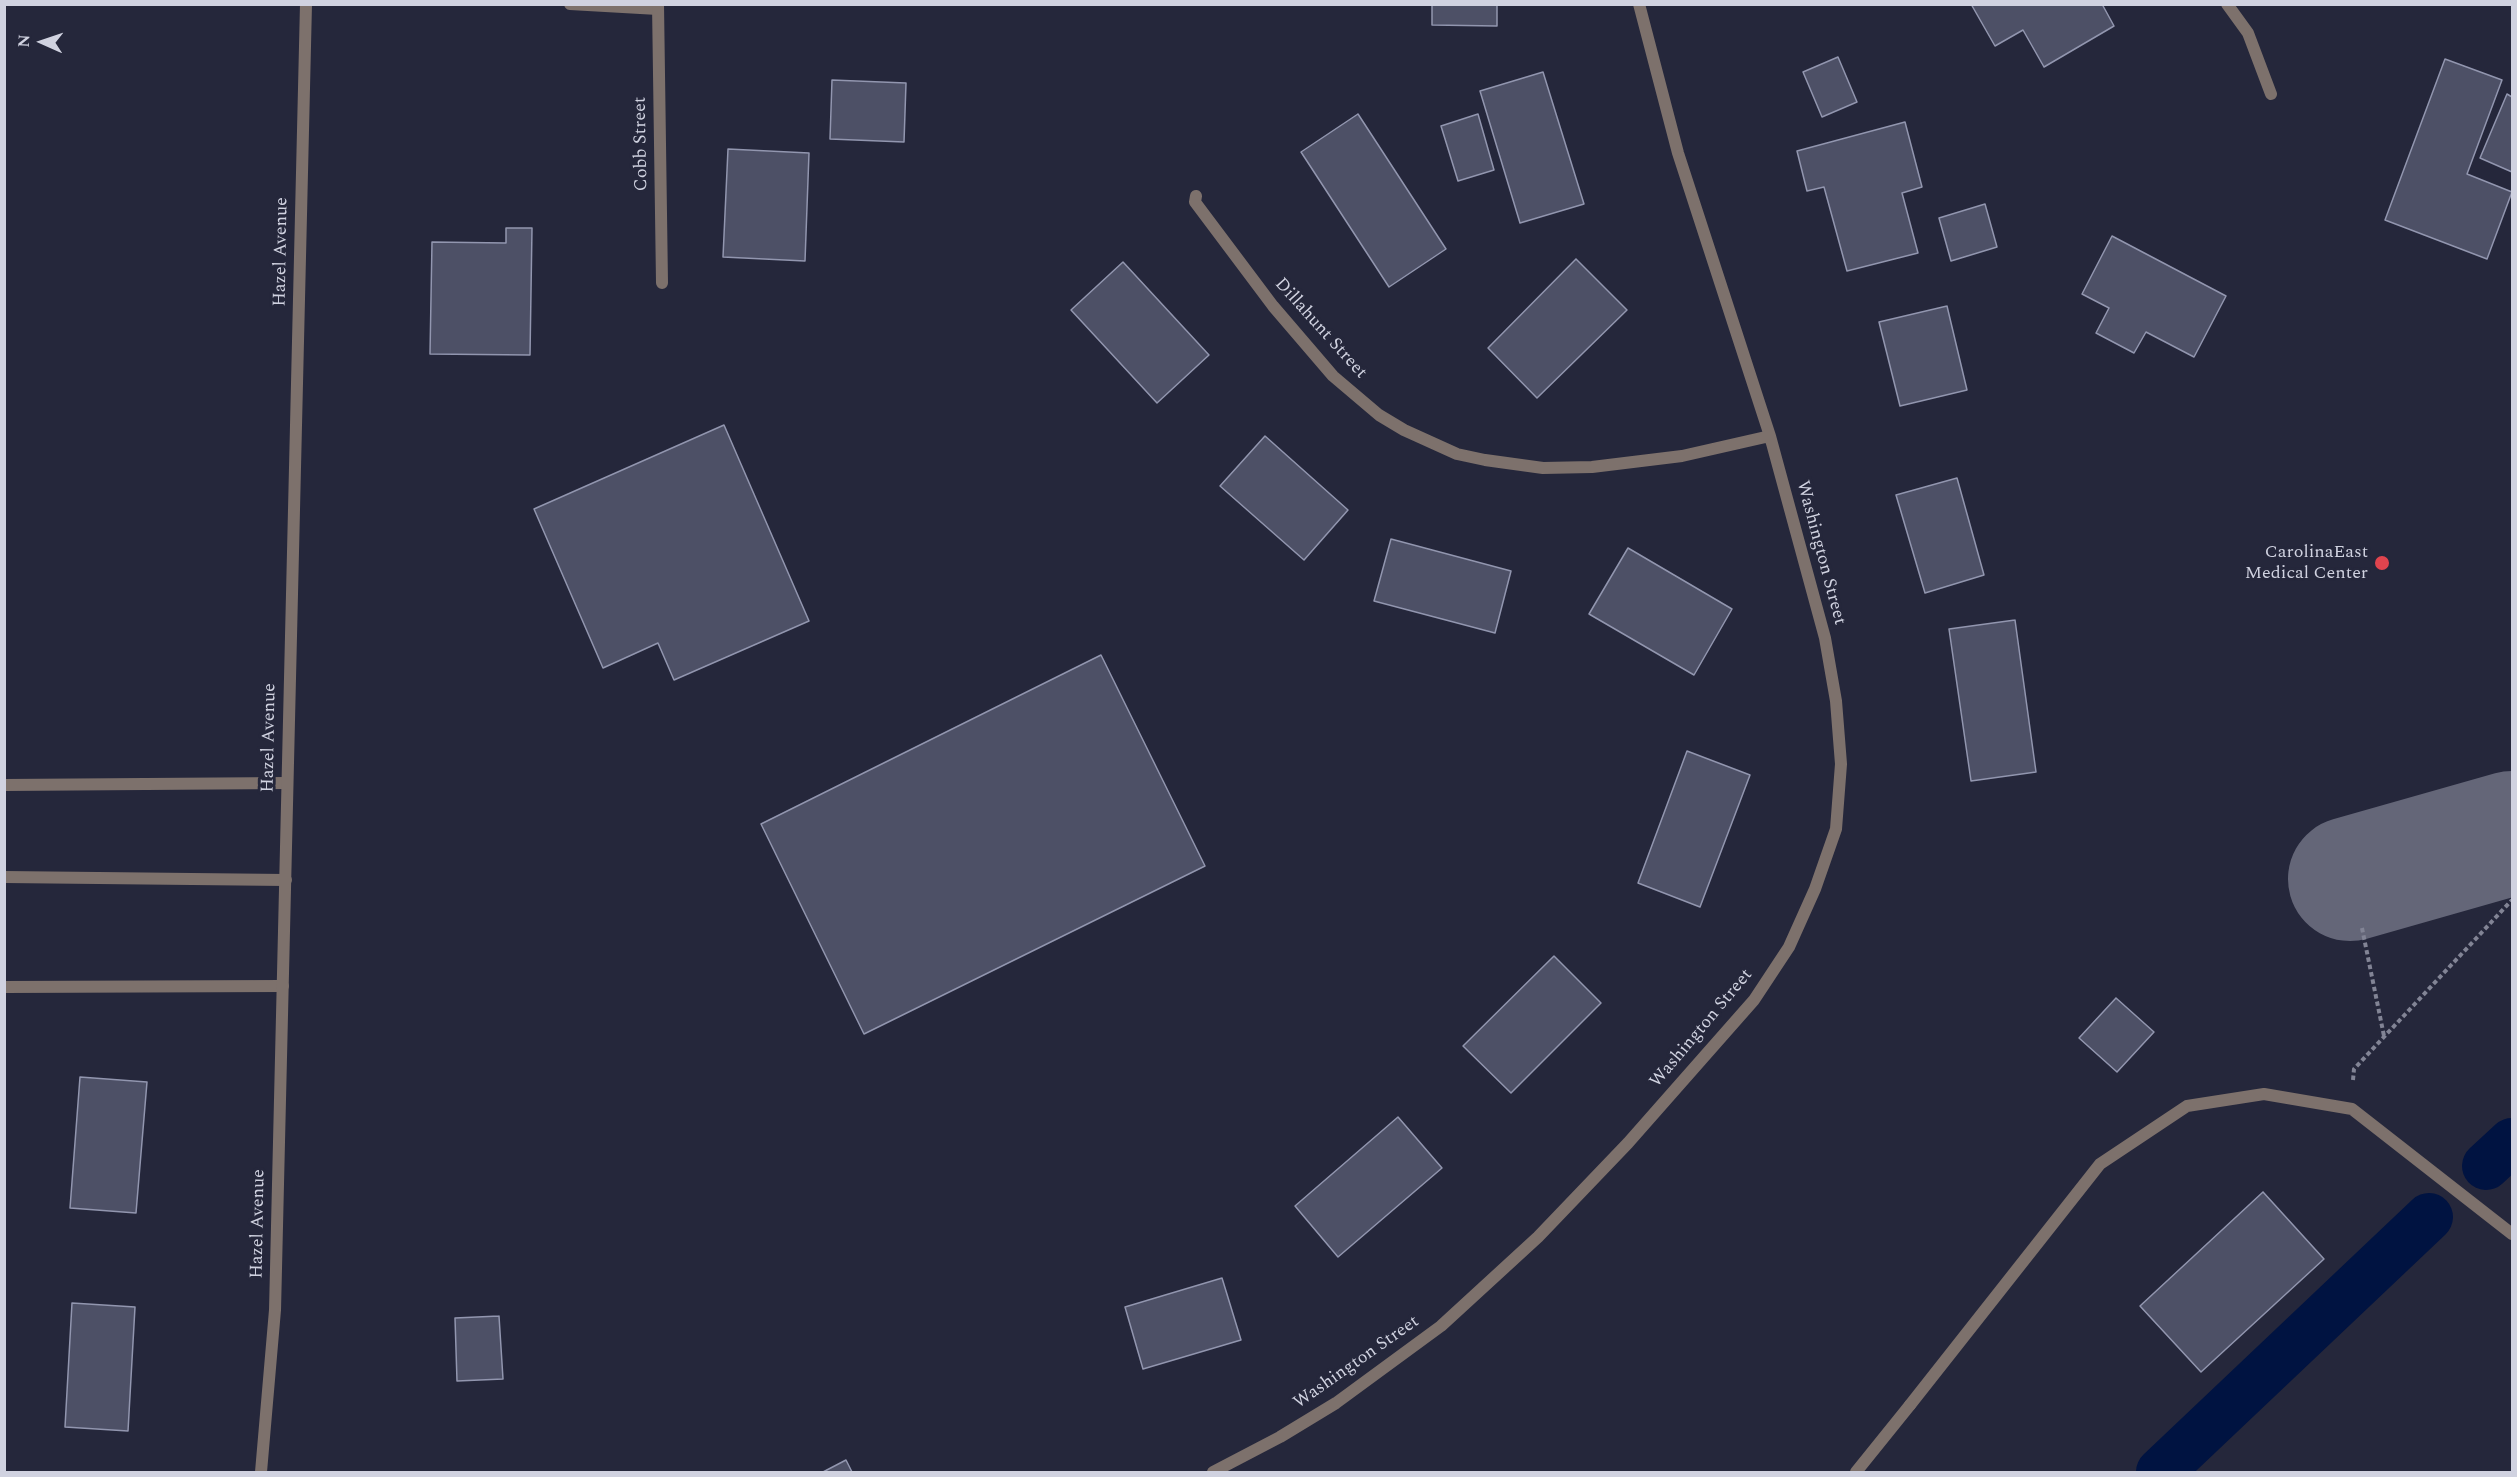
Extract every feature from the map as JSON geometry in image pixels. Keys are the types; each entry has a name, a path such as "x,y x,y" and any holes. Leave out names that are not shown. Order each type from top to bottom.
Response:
{"street":[{"name":"Hazel Avenue","path":"261,1473 275,1310 306,4"},
{"path":"570,4 658,7"},
{"name":"Washington Street","path":"1213,1473 1280,1437 1336,1403 1441,1326 1521,1253 1628,1143 1754,1000 1789,947 1815,890 1836,829 1841,764 1836,701 1825,638 1770,436 1678,153 1639,4"},
{"path":"2227,4 2248,33 2271,94"},
{"name":"Cobb Street","path":"658,7 662,283"},
{"name":"Dillahunt Street","path":"1196,196 1196,202 1273,306 1333,376 1379,415 1404,430 1457,454 1543,468 1592,467 1682,456 1770,436"},
{"path":"4,785 287,783"},
{"path":"4,877 286,880"},
{"path":"4,987 283,986"},
{"path":"1856,1473 2100,1164 2187,1106 2264,1094 2352,1109 2512,1234"}],"path":[{"path":"2352,1109 2354,1069 2512,900"},
{"path":"2362,928 2384,1037"}],"building":[{"path":"1432,4 1497,4 1497,26 1432,25"},
{"path":"1971,4 2102,4 2114,26 2044,67 2023,30 1995,46"},
{"path":"1838,57 1857,102 1822,117 1803,72"},
{"path":"2445,59 2502,80 2467,174 2512,192 2487,259 2385,220"},
{"path":"1543,72 1584,204 1520,223 1480,91"},
{"path":"832,80 906,83 904,142 830,139"},
{"path":"2507,94 2512,97 2512,172 2480,158"},
{"path":"1358,114 1446,249 1389,287 1301,152"},
{"path":"1478,114 1494,170 1458,181 1441,126"},
{"path":"1905,122 1922,187 1902,193 1918,253 1847,271 1824,187 1807,191 1797,151"},
{"path":"728,149 809,153 805,261 723,257"},
{"path":"1985,204 1997,247 1951,261 1939,218"},
{"path":"506,228 532,228 530,355 430,354 432,242 506,243"},
{"path":"2112,236 2226,296 2194,357 2146,332 2134,353 2096,333 2109,308 2082,294"},
{"path":"1576,259 1627,310 1537,398 1488,348"},
{"path":"1123,262 1209,355 1157,403 1071,310"},
{"path":"1947,306 1967,390 1900,406 1879,322"},
{"path":"724,425 809,621 674,680 658,643 603,668 534,509"},
{"path":"1265,436 1348,510 1304,560 1220,486"},
{"path":"1957,478 1984,575 1925,593 1896,495"},
{"path":"1391,539 1511,571 1495,633 1374,601"},
{"path":"1628,548 1732,609 1694,675 1589,614"},
{"path":"2015,620 2036,772 1971,781 1949,629"},
{"path":"1101,655 1205,866 864,1034 761,824"},
{"path":"1687,751 1750,775 1700,907 1638,883"},
{"path":"1554,956 1601,1003 1511,1093 1463,1046"},
{"path":"2116,998 2154,1032 2117,1072 2079,1038"},
{"path":"80,1077 147,1082 136,1213 70,1208"},
{"path":"1398,1117 1442,1168 1338,1257 1295,1206"},
{"path":"2263,1192 2324,1259 2201,1372 2140,1306"},
{"path":"1222,1278 1241,1340 1143,1369 1125,1307"},
{"path":"72,1303 135,1307 128,1431 65,1427"},
{"path":"499,1316 503,1379 457,1381 455,1318"},
{"path":"846,1460 852,1472 823,1472"}],"waterway":[{"path":"2486,1166 2512,1142"},
{"path":"2160,1472 2429,1217"}],"taxiway":[{"path":"2350,879 2512,833"}],"place":[{"name":"CarolinaEast Medical Center","path":"2382,563"}]}
